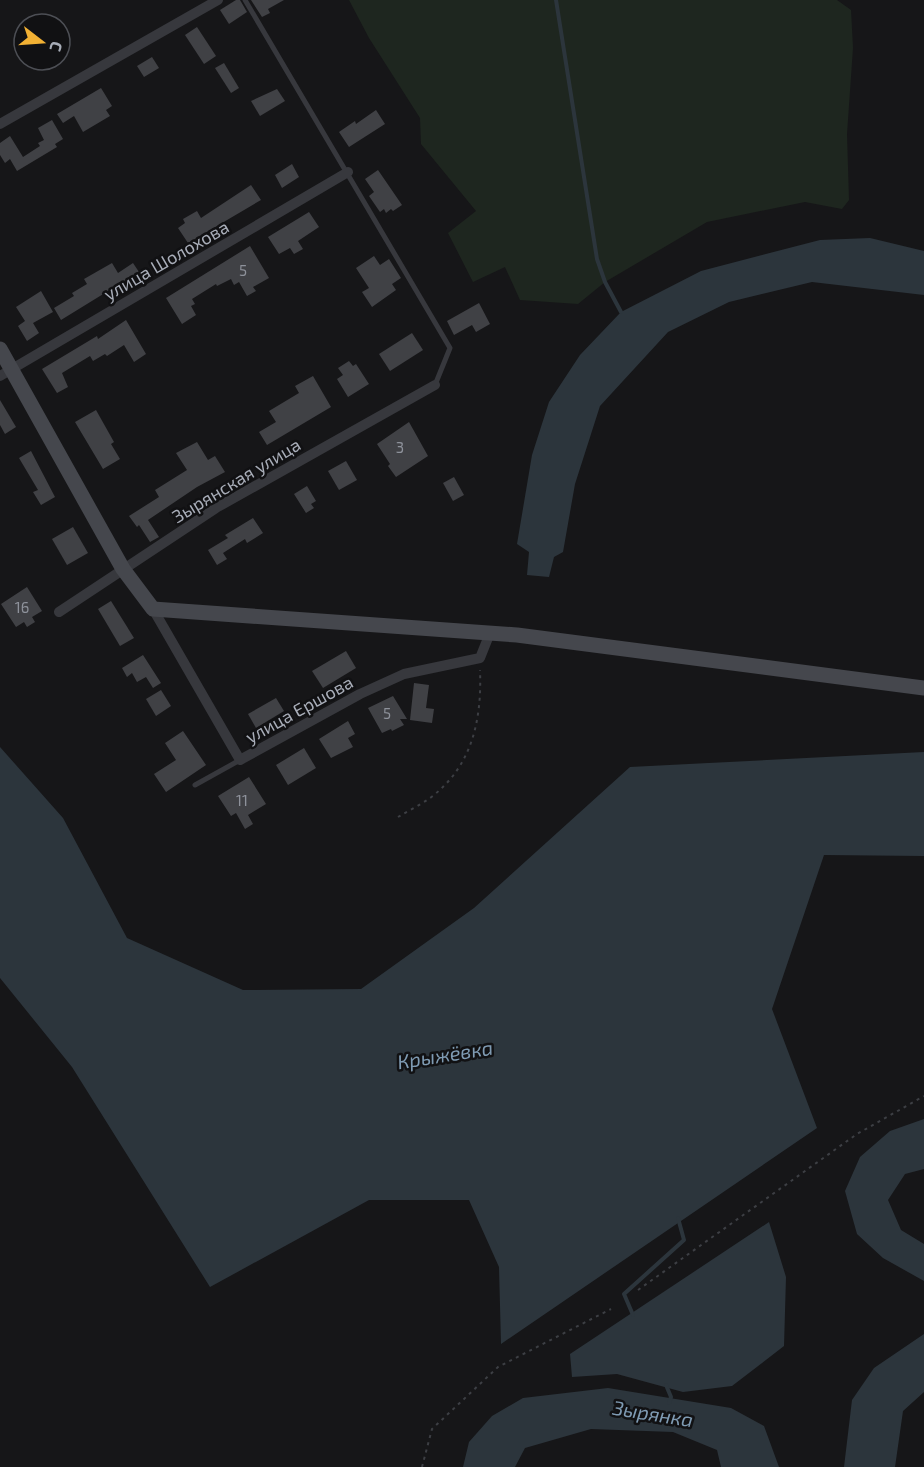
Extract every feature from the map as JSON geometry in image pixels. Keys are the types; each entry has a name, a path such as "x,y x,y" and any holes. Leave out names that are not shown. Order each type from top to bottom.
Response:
{"main road":[{"path":"0,349 6,373 123,569 153,609 517,635 924,687"}],"street":[{"path":"0,124 218,0"},
{"name":"улица Шолохова","path":"6,373 348,172"},
{"name":"Зырянская улица","path":"59,612 216,508 435,385"},
{"name":"улица Ершова","path":"153,609 240,760 360,694 404,674 480,658"},
{"path":"480,658 490,633"}],"lane":[{"path":"245,0 450,348 435,385"},
{"path":"195,785 240,760"}],"path":[{"path":"398,817 431,797 461,766 475,732 482,698 480,658"},
{"path":"638,1290 857,1134 924,1096"},
{"path":"422,1467 432,1429 498,1367 611,1309"}],"shaded area":[{"path":"349,0 837,0 851,10 853,48 847,134 849,200 842,209 805,202 707,222 605,282 578,304 520,300 505,267 473,282 448,233 476,211 421,144 420,118 369,38"}],"water":[{"path":"870,238 924,251 924,295 812,282 729,302 668,332 600,406 575,484 563,552 554,557 549,577 527,575 529,552 517,544 532,455 549,402 580,355 621,312 701,271 820,240"},
{"path":"0,747 63,818 127,938 243,990 361,989 474,908 630,767 924,752 924,856 824,855 772,1009 817,1128 501,1344 499,1267 469,1200 369,1200 210,1287 72,1067 0,978"},
{"path":"924,1119 924,1169 905,1174 888,1200 901,1230 924,1244 924,1281 883,1258 857,1234 845,1191 860,1157 890,1131"},
{"path":"769,1222 786,1277 784,1346 732,1386 683,1392 617,1374 572,1377 570,1354"},
{"path":"924,1334 924,1392 903,1411 895,1467 844,1467 852,1400 874,1368"},
{"name":"Зырянка","path":"608,1388 731,1408 764,1426 779,1467 721,1467 717,1450 673,1432 591,1429 525,1448 515,1467 463,1467 469,1442 492,1416 523,1398"}],"building":[{"path":"240,0 247,12 229,24 220,10"},
{"path":"251,0 284,0 268,9 270,13 262,17"},
{"path":"197,27 216,56 204,64 185,35"},
{"path":"152,57 159,68 144,77 137,66"},
{"path":"224,63 239,88 231,93 215,68"},
{"path":"101,88 112,106 106,110 110,116 83,132 74,116 63,123 57,114"},
{"path":"277,89 285,101 260,116 251,101"},
{"path":"376,110 385,124 349,147 339,132 355,121 356,124"},
{"path":"52,120 63,139 55,144 57,147 17,171 10,159 5,163 0,155 0,143 10,136 23,157 40,146 38,143 44,140 38,128"},
{"path":"292,164 299,177 282,188 275,175"},
{"path":"378,170 402,205 386,213 384,209 380,212 369,196 374,192 365,179"},
{"path":"251,185 261,200 188,243 178,228 185,223 183,219 197,211 201,218"},
{"path":"309,212 319,227 298,241 303,249 294,254 290,248 279,254 268,237"},
{"path":"250,246 269,278 253,287 256,291 247,296 239,282 234,285 231,279 217,286 216,284 192,299 195,304 191,306 196,315 182,324 166,298"},
{"path":"374,256 380,265 389,259 401,278 392,284 396,290 372,307 362,292 369,288 356,268"},
{"path":"112,263 118,273 133,263 139,272 61,320 54,308 74,296 72,293 87,284 84,279"},
{"path":"41,291 53,312 33,323 39,333 27,341 18,326 25,321 16,307"},
{"path":"479,303 490,324 476,332 472,325 454,335 447,321"},
{"path":"126,320 146,354 134,362 124,345 107,356 105,354 93,361 90,356 62,373 68,387 57,393 42,369 97,336 98,339"},
{"path":"412,333 423,350 390,371 379,354"},
{"path":"349,361 353,366 356,364 369,384 348,397 337,379 343,375 338,368"},
{"path":"313,376 331,407 267,445 259,432 276,422 269,411 299,393 295,386"},
{"path":"0,400 16,427 5,434 0,425"},
{"path":"96,410 114,442 111,444 120,459 103,469 75,422"},
{"path":"409,422 428,456 396,477 377,444"},
{"path":"197,442 208,460 215,456 225,472 197,487 148,520 159,537 150,542 139,525 137,527 129,516 159,497 155,490 187,470 176,453"},
{"path":"31,451 55,497 41,505 33,492 38,490 19,458"},
{"path":"346,461 357,480 339,490 328,471"},
{"path":"454,477 464,495 453,501 443,483"},
{"path":"307,486 316,501 311,504 314,508 306,513 294,494"},
{"path":"253,518 263,533 247,543 245,539 223,553 227,559 217,565 208,550 228,538 225,535"},
{"path":"73,527 88,553 67,565 52,539"},
{"path":"27,587 42,611 32,617 35,622 27,627 24,622 16,627 1,604"},
{"path":"111,601 134,638 120,646 98,609"},
{"path":"346,651 356,668 323,688 312,671"},
{"path":"143,655 161,683 153,688 146,677 137,682 132,673 127,677 122,668"},
{"path":"414,683 429,685 426,708 434,709 432,723 410,720"},
{"path":"161,690 171,706 156,716 146,699"},
{"path":"393,696 407,719 400,719 404,725 382,733 368,708"},
{"path":"276,698 284,711 256,728 248,714"},
{"path":"348,721 355,734 348,738 353,747 331,758 319,739"},
{"path":"183,731 206,765 166,792 154,774 176,760 165,743"},
{"path":"304,748 316,768 288,785 276,765"},
{"path":"249,777 266,804 248,815 253,824 245,829 236,813 231,816 218,796"}],"waterway":[{"path":"556,0 597,259 605,282 621,312"},
{"name":"Крыжёвка","path":"633,1315 624,1294 684,1240 678,1218"},
{"name":"Крыжёвка","path":"666,1385 671,1397 669,1403"}]}
